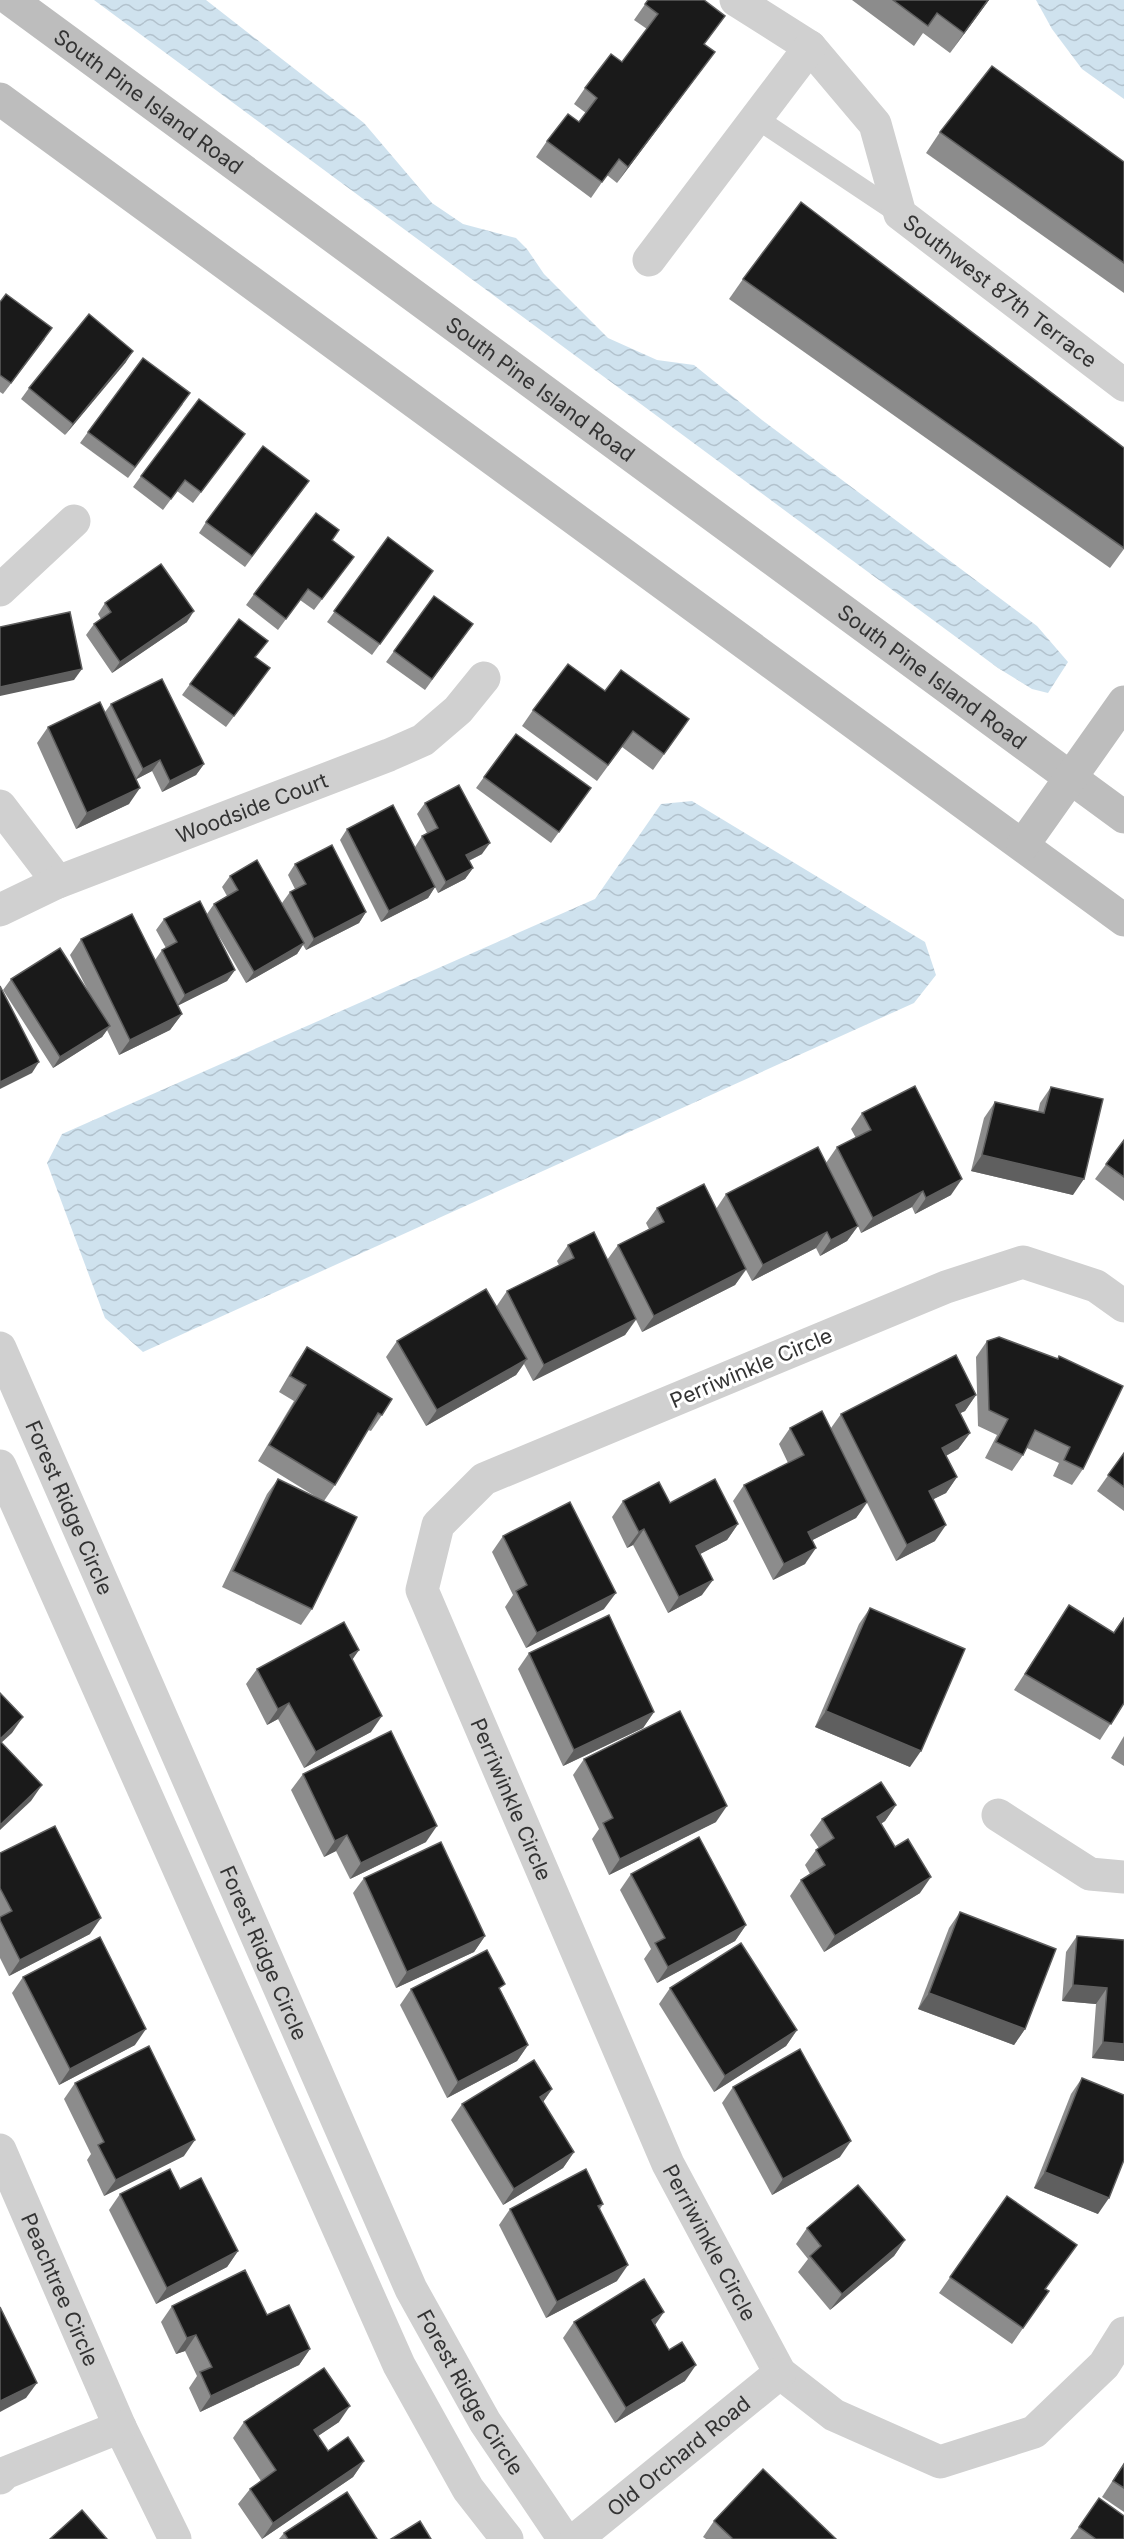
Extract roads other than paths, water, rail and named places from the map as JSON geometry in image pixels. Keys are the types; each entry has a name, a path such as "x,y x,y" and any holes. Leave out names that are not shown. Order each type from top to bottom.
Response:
{"main road":[{"name":"South Pine Island Road","path":"11,0 1124,817"},
{"path":"0,99 1124,920"},
{"path":"1023,845 1124,702"}],"street":[{"name":"Southwest 87th Terrace","path":"736,0 810,47 874,124 900,214 1124,385"},
{"path":"649,260 810,47"},
{"path":"0,590 74,521"},
{"name":"Woodside Court","path":"0,910 58,882 423,740 458,710 484,678"},
{"path":"0,806 58,882"},
{"name":"Perriwinkle Circle","path":"1124,1306 1096,1286 1023,1262 946,1287 484,1479 438,1525 422,1590 668,2164 780,2373 834,2415 940,2462 1034,2432 1104,2365 1124,2333"},
{"name":"Forest Ridge Circle","path":"0,1348 411,2289 485,2422 564,2539"},
{"name":"Forest Ridge Circle","path":"0,1466 399,2364 468,2489 507,2539"},
{"path":"998,1815 1090,1874 1124,1877"},
{"name":"Peachtree Circle","path":"0,2150 120,2427 175,2539"},
{"name":"Old Orchard Road","path":"576,2539 780,2373"},
{"path":"0,2478 5,2473 120,2427"}],"lane":[{"path":"756,118 900,214"}],"water":[{"path":"94,0 206,0 364,123 432,203 463,224 516,238 527,249 544,274 608,338 657,360 694,365 762,420 1037,626 1068,662 1048,693 1032,689 998,668"},
{"path":"1036,0 1124,0 1124,99 1082,69 1052,29"},
{"path":"692,801 925,942 936,975 914,1003 143,1352 105,1318 47,1163 62,1134 595,899 661,804"}]}
